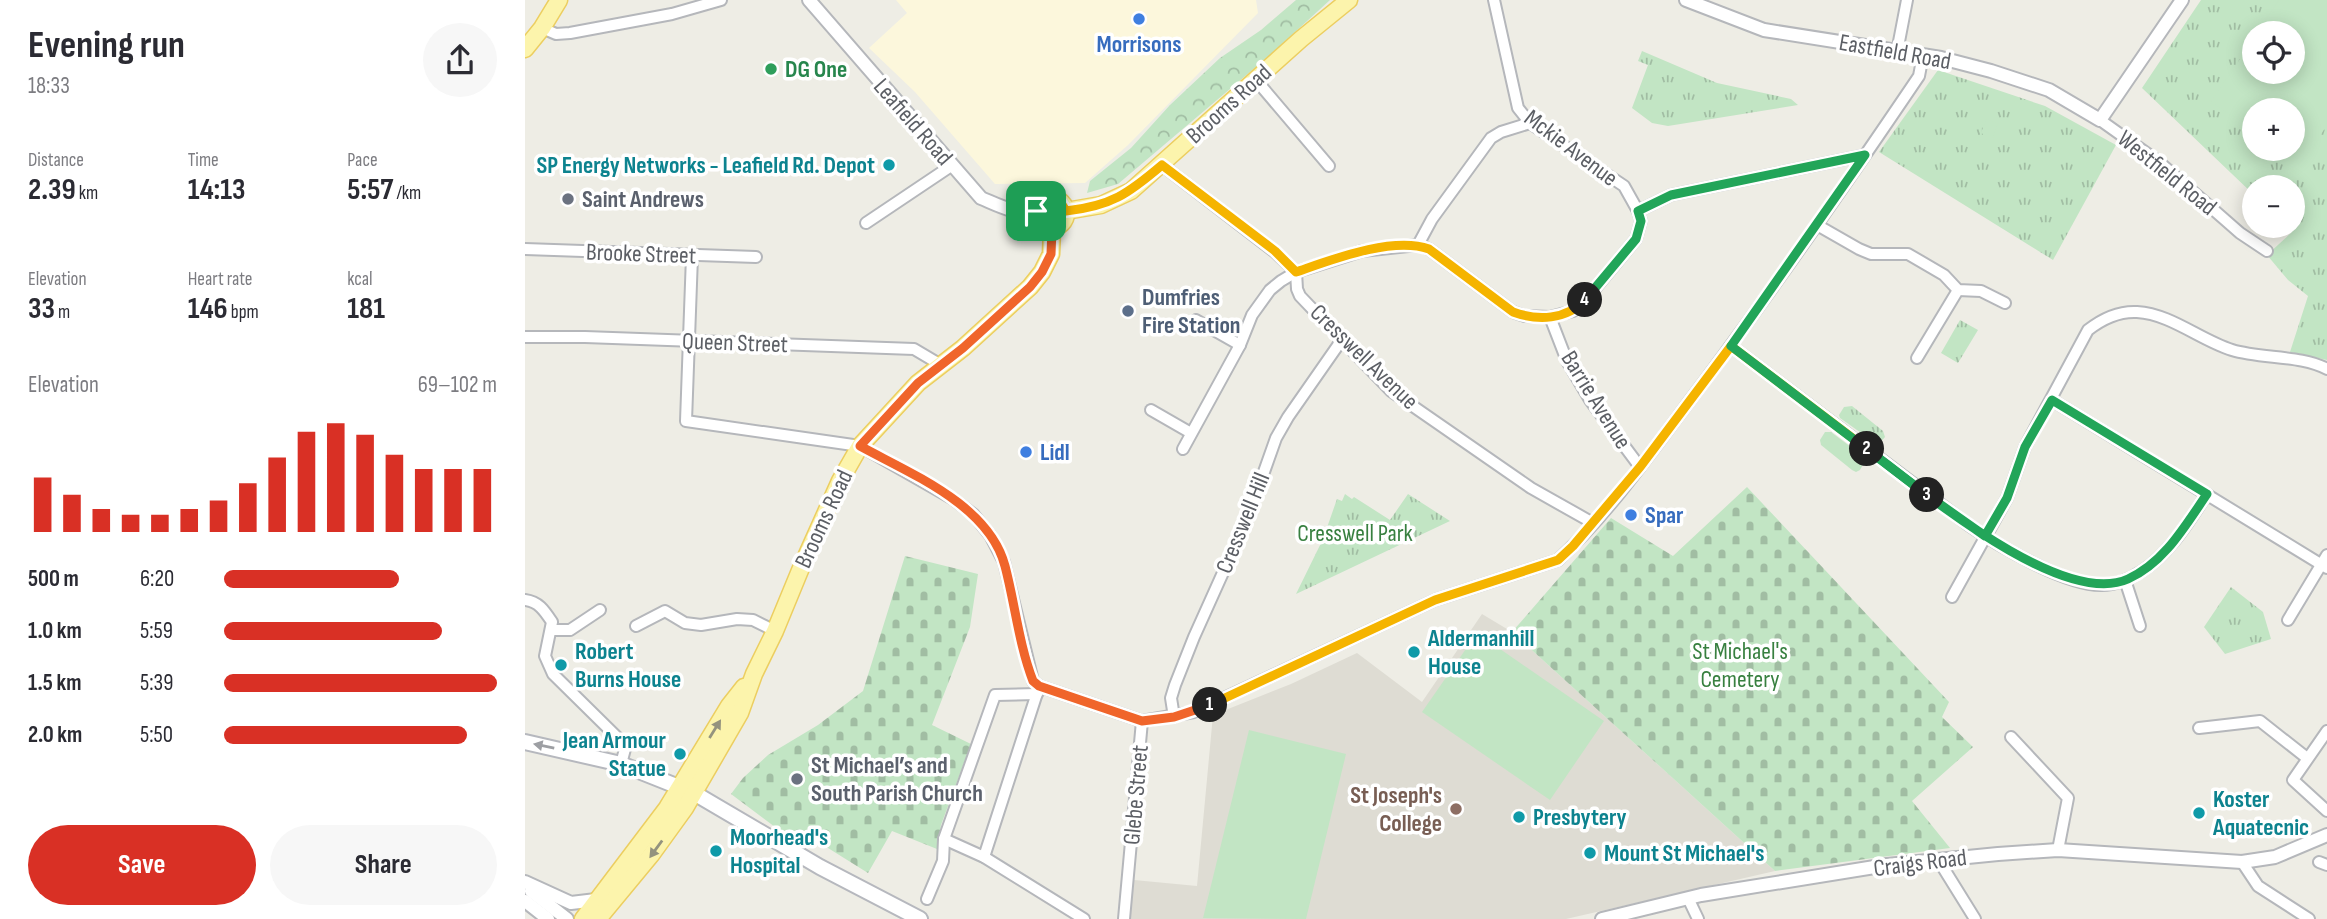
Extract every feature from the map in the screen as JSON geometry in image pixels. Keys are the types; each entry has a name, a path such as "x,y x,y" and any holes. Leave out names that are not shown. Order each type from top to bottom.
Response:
{"main road":[{"path":"525,49 559,0"},
{"name":"Brooms Road","path":"1066,211 1087,209 1122,197 1131,191 1349,0"},
{"path":"1050,198 1059,200 1066,211 1063,223 1052,229 1040,223 1036,211 1041,202 1050,198"},
{"name":"Brooms Road","path":"687,790 740,713 754,674 840,481 860,446 914,388 1030,287 1051,254 1052,229"},
{"path":"525,742 621,764 687,790 820,867 920,919"},
{"path":"583,919 687,790"},
{"path":"599,919 651,855 687,790"}],"street":[{"path":"542,28 556,34 570,33 722,0"},
{"name":"Leafield Road","path":"809,0 981,198 1011,211 1024,214 1036,211"},
{"name":"Mckie Avenue","path":"1494,0 1518,108 1530,122 1624,186 1638,211"},
{"name":"Eastfield Road","path":"1685,0 1764,30 1923,55 1991,71 2049,90 2100,120"},
{"path":"1897,52 1907,0"},
{"path":"2100,120 2182,0"},
{"path":"1142,721 1194,712 1435,600 1552,563 1573,546 1640,467 1731,346 1919,76 1923,55"},
{"path":"1256,80 1329,166"},
{"name":"Westfield Road","path":"2100,120 2159,162 2239,233 2267,251"},
{"path":"1418,245 1433,219 1491,138 1530,122"},
{"path":"1183,449 1240,345 1252,315 1270,290 1296,272 1361,251 1418,245 1429,249 1513,312 1525,316 1550,317 1573,311 1583,303 1619,260 1636,239 1641,221 1638,211 1671,195 1865,155"},
{"name":"Cresswell Avenue","path":"1162,165 1275,251 1296,272 1300,296 1391,391 1531,488 1593,523"},
{"path":"866,223 951,166"},
{"path":"1817,225 1871,254 1908,254 1944,275 1958,290 1981,291 2005,303"},
{"name":"Brooke Street","path":"525,249 756,257"},
{"path":"692,256 686,421 860,446 953,499 973,514 990,535 1004,562 1030,674 1038,690 984,857"},
{"path":"1917,358 1958,290"},
{"path":"1952,597 2007,498 2025,447 2088,330 2101,320 2134,312 2153,313 2231,349 2259,357 2304,362 2327,369"},
{"name":"Barrie Avenue","path":"1550,317 1567,361 1590,400 1640,467"},
{"path":"1196,320 1240,345"},
{"name":"Queen Street","path":"525,337 914,349 941,366"},
{"name":"Cresswell Hill","path":"1174,717 1171,698 1175,685 1248,517 1276,438 1287,417 1341,341"},
{"path":"1731,346 1985,536 2068,579 2101,585 2125,580 2144,570 2161,556 2179,535 2207,494"},
{"path":"2052,400 2325,562 2288,620"},
{"path":"1151,410 1191,433"},
{"path":"2125,580 2140,626"},
{"path":"525,600 542,608 552,622 545,656 553,674 621,741 625,749 621,764"},
{"path":"551,630 571,630 600,610"},
{"path":"636,626 665,611 685,622 701,625 737,619 753,620 775,631"},
{"path":"927,899 943,861 944,839 995,695 1038,690"},
{"name":"Glebe Street","path":"1038,690 1142,721 1124,919"},
{"path":"2199,728 2260,721 2307,758"},
{"path":"2327,731 2293,780 2327,811"},
{"path":"2011,737 2068,798 2057,850"},
{"name":"Craigs Road","path":"1602,919 1688,898 1887,865 1998,853 2057,850 2242,862 2275,857 2327,835"},
{"path":"944,839 984,857 1084,919"},
{"path":"1939,861 1975,919"},
{"path":"2242,862 2258,886 2309,919"},
{"path":"525,884 571,902 596,900"},
{"path":"525,884 567,919"},
{"path":"1688,898 1697,919"},
{"path":"525,901 548,919"}],"shaded area":[{"path":"896,0 1256,0 1258,13 1128,145 1085,183 995,184 915,92 869,48 907,13"},
{"name":"St Joseph's College","path":"1482,614 1512,632 1775,871 1566,919 1130,919 1134,880 1197,886 1213,715 1291,684 1357,653 1422,702"}],"green space":[{"path":"1296,0 1330,0 1270,55 1118,184 1087,193 1090,181 1131,148 1170,105 1220,58 1261,30"},
{"path":"2201,0 2327,0 2327,360 2290,352 2308,296 2288,280 2267,255 2285,238 2305,238 2305,175 2242,175 2242,184 2142,88"},
{"path":"2279,0 2327,0 2327,125 2305,159 2305,98 2242,98 2242,122 2211,102 2242,56 2242,84 2305,84 2305,21 2265,21"},
{"path":"1642,51 1717,83 1791,99 1798,105 1668,126 1652,123 1632,108 1648,65 1638,61"},
{"path":"1938,70 2045,106 2116,145 2053,260 1879,152"},
{"path":"1986,119 1998,123 1993,138 1990,137 1989,141 1982,138 1981,133"},
{"path":"1960,320 1978,330 1958,363 1941,353"},
{"path":"1852,406 1883,431 1885,437 1878,445 1840,418 1844,407"},
{"path":"1825,432 1831,432 1863,456 1865,461 1860,470 1852,470 1821,445 1820,440"},
{"name":"St Michael's Cemetery","path":"1747,487 1949,702 1942,717 1973,747 1912,801 1950,848 1775,871 1512,632 1611,518 1673,556"},
{"name":"Cresswell Park","path":"1345,494 1390,520 1408,494 1450,521 1296,594 1323,539 1337,499 1342,501"},
{"path":"905,556 978,574 970,627 932,725 971,744 941,825 937,849 892,831 868,873 812,838 803,848 731,794 743,778 768,755 818,725 863,691"},
{"path":"2231,587 2263,612 2271,639 2225,654 2204,627"},
{"path":"1477,633 1604,721 1550,800 1422,712"},
{"path":"1249,730 1346,754 1306,919 1203,918"}],"place":[{"name":"Morrisons","path":"1139,19"},
{"name":"DG One","path":"771,69"},
{"name":"SP Energy Networks - Leafield Rd. Depot","path":"889,165"},
{"name":"Saint Andrews","path":"568,199"},
{"name":"Dumfries Fire Station","path":"1128,311"},
{"name":"Lidl","path":"1026,452"},
{"name":"Spar","path":"1631,515"},
{"name":"Aldermanhill House","path":"1414,652"},
{"name":"Robert Burns House","path":"561,665"},
{"name":"Jean Armour Statue","path":"680,754"},
{"name":"St Michael’s and South Parish Church","path":"797,779"},
{"name":"St Joseph's College","path":"1456,809"},
{"name":"Koster Aquatecnic","path":"2199,813"},
{"name":"Presbytery","path":"1519,817"},
{"name":"Moorhead's Hospital","path":"716,851"},
{"name":"Mount St Michael's","path":"1590,853"}],"route":[{"path":"1036,211 1037,220 1052,229 1051,254 1042,272 1030,287 963,348 918,383 860,446 953,499 973,514 990,535 1004,562 1033,681 1039,686 1142,721 1194,712 1435,600 1558,560 1640,467 1731,346 1809,405 1966,524 1985,536 2025,558 2068,579 2101,585 2125,580 2144,570 2161,556 2179,535 2207,494 2052,400 2025,447 2007,498 1985,536 1731,346 1865,155 1671,195 1638,211 1641,221 1636,239 1583,303 1573,311 1550,317 1525,316 1513,312 1429,249 1418,245 1361,251 1296,272 1275,251 1162,165 1122,197 1101,205 1066,211 1059,200 1050,198 1041,202 1036,211"}]}
